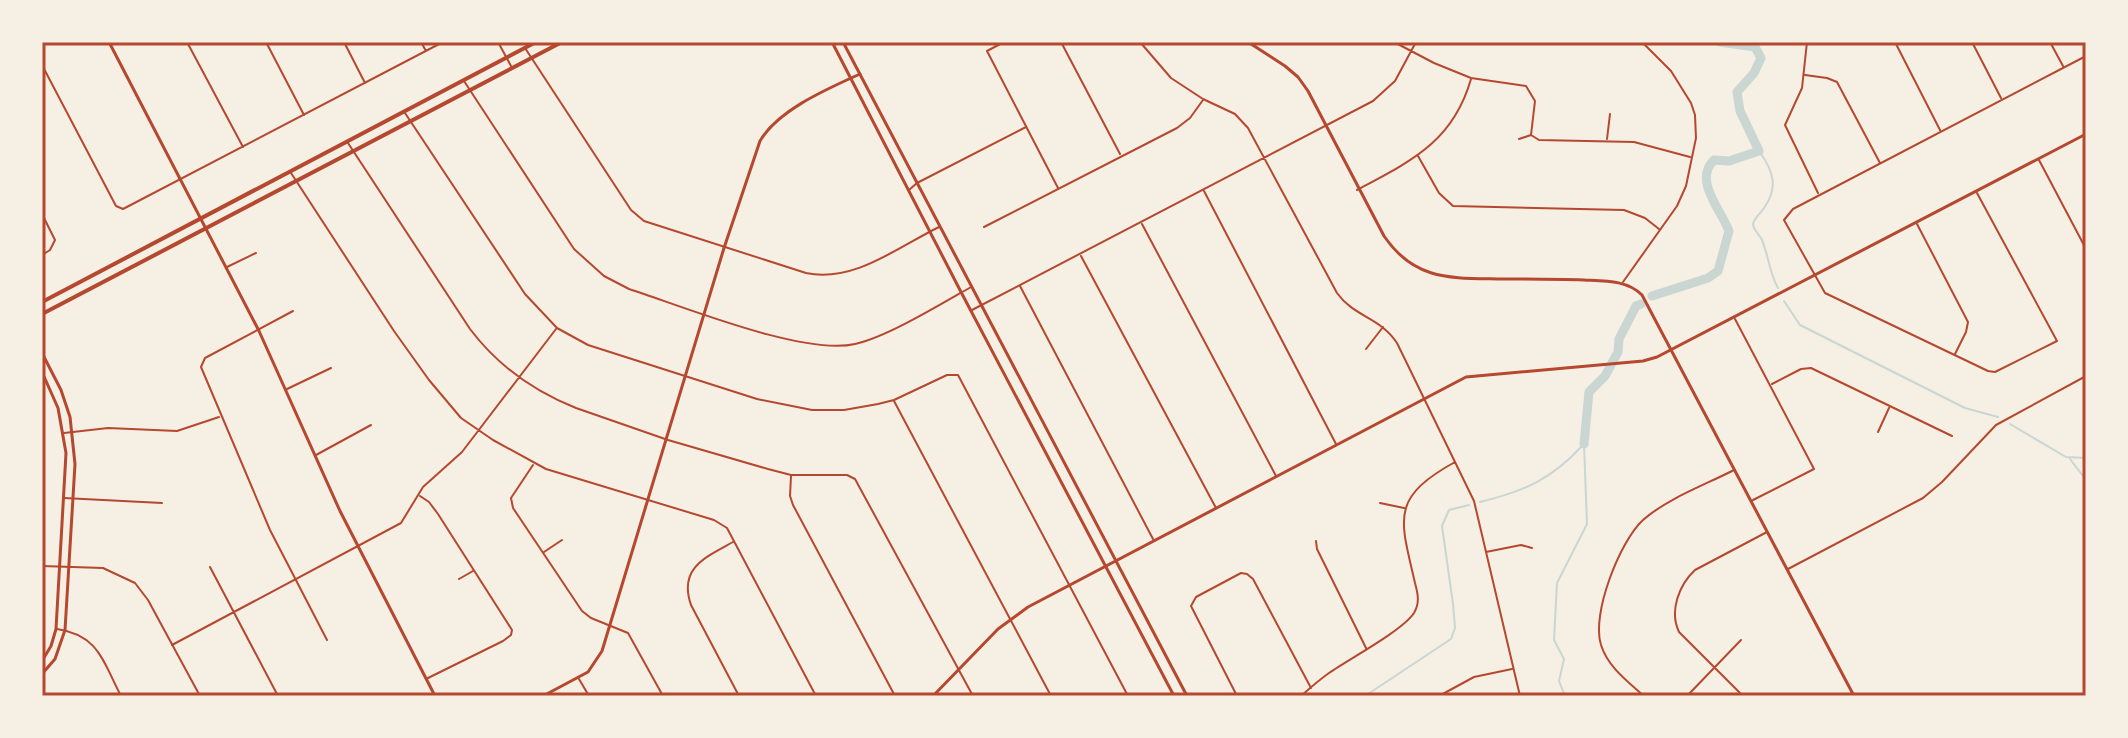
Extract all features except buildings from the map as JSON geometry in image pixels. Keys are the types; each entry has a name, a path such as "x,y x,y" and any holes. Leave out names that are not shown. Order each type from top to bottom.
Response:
{"main road":[{"path":"42,302 536,42"},
{"path":"42,314 562,42"}],"street":[{"path":"109,42 259,331 314,456 435,696"},
{"path":"187,42 243,147"},
{"path":"266,42 304,115"},
{"path":"344,42 365,83"},
{"path":"421,42 426,51"},
{"path":"42,65 120,209 125,209 443,42"},
{"path":"498,42 512,68"},
{"path":"832,42 1174,696"},
{"path":"843,42 1187,696"},
{"path":"1004,42 987,51 1058,188"},
{"path":"1061,42 1120,156"},
{"path":"1140,42 1171,78 1242,120 1344,303 1384,326 1397,343 1474,501 1520,696"},
{"path":"1248,42 1298,77 1357,190 1399,256 1446,278 1603,281 1622,283 1635,288 1642,295 1854,696"},
{"path":"1394,42 1471,78 1526,86 1535,101 1531,135"},
{"path":"971,311 1384,93 1395,81 1416,42"},
{"path":"1622,283 1677,206 1686,186 1696,126 1691,103 1671,71 1642,42"},
{"path":"1807,42 1799,96 1785,125 1819,195"},
{"path":"1895,42 1941,131"},
{"path":"1972,42 2002,100"},
{"path":"2050,42 2064,68"},
{"path":"525,48 636,214 651,224 806,273 832,277 856,269 940,226"},
{"path":"1976,192 2057,341 2001,371 1988,371 1832,298 1821,289 1784,218 1793,209 1819,195 2086,56"},
{"path":"543,696 579,678 598,660 757,149 769,128 785,113 860,74"},
{"path":"1804,75 1837,82 1880,163"},
{"path":"1357,190 1428,148 1459,109 1471,78"},
{"path":"464,81 574,249 618,285 797,342 846,346 877,336 972,286"},
{"path":"984,227 1184,123 1203,99"},
{"path":"405,111 525,294 557,328 600,350 798,409 844,410 894,400 947,375 958,375 1128,696"},
{"path":"1607,140 1610,114"},
{"path":"878,130 887,125"},
{"path":"909,190 1027,126"},
{"path":"933,696 1011,619 1105,565 1424,399 1477,374 1643,361 1673,349 2086,134"},
{"path":"1531,135 1539,140 1634,142 1691,157"},
{"path":"1519,139 1531,135"},
{"path":"347,142 481,345 518,378 561,402 668,440 791,475 847,475 855,479 973,696"},
{"path":"1418,156 1439,193 1453,206 1624,210 1645,218 1659,229"},
{"path":"2038,159 2086,249"},
{"path":"290,172 429,380 461,418 533,464 722,524 816,696"},
{"path":"1204,190 1337,445"},
{"path":"42,214 55,240 54,245 42,255"},
{"path":"1142,222 1277,476"},
{"path":"1916,223 1968,322 1955,355"},
{"path":"227,267 256,253"},
{"path":"1081,255 1216,508"},
{"path":"1020,285 1154,540"},
{"path":"293,311 202,361 201,367 294,579 327,640"},
{"path":"1734,317 1814,469 1752,501"},
{"path":"1366,349 1384,326"},
{"path":"172,645 401,523 429,481 462,452 557,328"},
{"path":"42,353 58,383 73,432 75,464 65,630 55,659 42,674"},
{"path":"287,389 331,368"},
{"path":"1770,384 1801,369 1811,368 1952,436"},
{"path":"42,372 64,433 64,498 56,629 42,661"},
{"path":"1787,569 1923,498 1996,425 2086,376"},
{"path":"50,388 58,383"},
{"path":"894,400 1051,696"},
{"path":"1878,432 1890,407"},
{"path":"64,433 108,428 177,431 220,416"},
{"path":"314,456 371,425"},
{"path":"1301,696 1410,618 1419,598 1404,534 1405,509 1417,487 1456,462"},
{"path":"533,464 512,494 511,502 582,611 628,633 663,696"},
{"path":"1644,696 1613,666 1599,637 1601,610 1623,547 1638,526 1653,513 1735,469"},
{"path":"791,475 793,505 895,696"},
{"path":"418,495 429,502 438,514 509,625 511,635 426,679"},
{"path":"64,498 162,503"},
{"path":"1380,503 1405,509"},
{"path":"1743,696 1685,640 1675,624 1680,591 1686,578 1695,570 1768,531"},
{"path":"543,552 562,540"},
{"path":"734,541 695,567 687,591 691,605 739,696"},
{"path":"1316,541 1317,549 1366,649"},
{"path":"1486,552 1521,545 1532,548"},
{"path":"42,566 103,568 135,583 148,600 200,696"},
{"path":"210,567 278,696"},
{"path":"459,579 474,570"},
{"path":"1237,696 1191,606 1193,599 1241,573 1251,576 1311,688"},
{"path":"56,629 80,633 92,643 121,696"},
{"path":"1687,696 1741,640"},
{"path":"1439,696 1474,677 1513,669"},
{"path":"579,678 589,696"}],"waterway":[{"path":"1652,296 1708,278 1718,271 1729,231 1707,186 1708,168 1714,160 1729,161 1759,151 1740,111 1737,92 1754,73 1761,58 1755,47 1720,42"},
{"path":"1759,151 1771,172 1773,186 1769,200 1753,224 1762,240 1778,288"},
{"path":"1784,301 1800,325 1965,408 1998,417"},
{"path":"1584,444 1589,392 1605,376 1618,352 1619,339 1636,306 1641,304"},
{"path":"2010,424 2066,457 2086,458"},
{"path":"1565,696 1559,681 1564,659 1554,640 1557,583 1587,524 1584,444"},
{"path":"1480,502 1537,482 1560,467 1583,445"},
{"path":"2070,459 2086,480"},
{"path":"1365,696 1451,639 1455,628 1442,526 1449,510 1469,505"}]}
